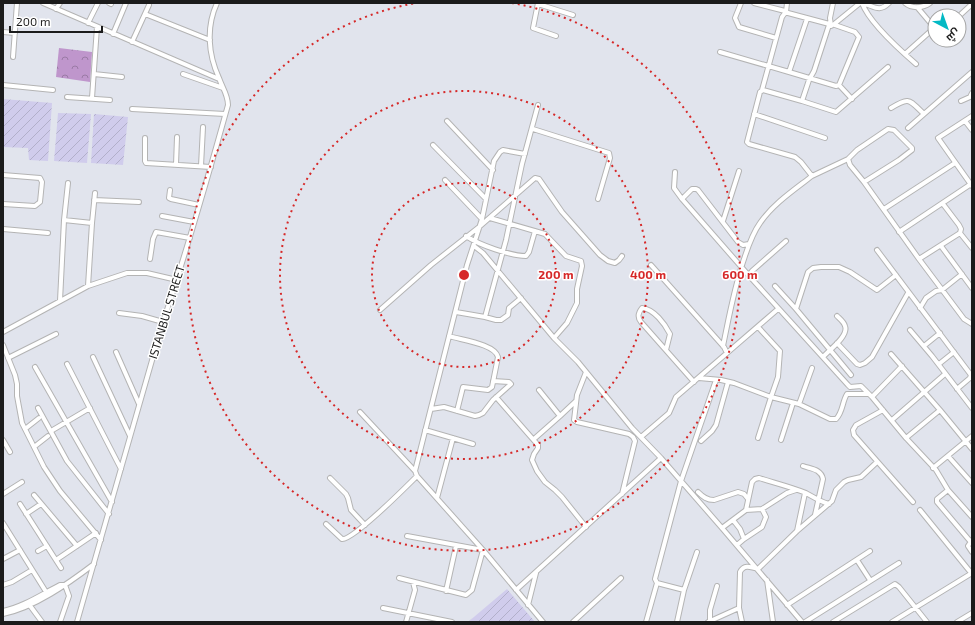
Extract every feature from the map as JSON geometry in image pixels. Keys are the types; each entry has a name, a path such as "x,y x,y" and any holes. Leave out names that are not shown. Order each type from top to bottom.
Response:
{"street":[{"path":"13,57 17,3"},
{"path":"43,3 56,10 219,79"},
{"path":"56,10 60,3"},
{"path":"88,23 98,3"},
{"path":"113,34 126,3"},
{"name":"ISTANBUL STREET","path":"77,622 130,437 211,167 225,114 228,100 212,62 210,40 210,21 217,3"},
{"path":"741,3 736,16 738,28 776,38"},
{"path":"754,3 855,32 859,37 839,85"},
{"path":"787,3 786,12 782,17 746,141 748,143 795,157 812,176"},
{"path":"832,25 830,18 833,3"},
{"path":"802,101 832,25 861,3"},
{"path":"861,3 879,9 885,7 889,3"},
{"path":"861,3 876,23 916,64"},
{"path":"905,3 909,6 916,7 925,6 930,3"},
{"path":"556,36 534,30 532,27 538,4 573,15"},
{"path":"132,42 149,5"},
{"path":"905,54 934,28 916,7"},
{"path":"145,14 210,40"},
{"path":"789,72 806,18"},
{"path":"92,98 98,27"},
{"path":"3,32 15,33"},
{"path":"720,52 836,86 839,85 852,99"},
{"path":"762,90 835,112 888,67"},
{"path":"908,128 972,72"},
{"path":"94,74 122,77"},
{"path":"183,74 223,88"},
{"path":"3,85 53,90"},
{"path":"961,101 970,97 972,93"},
{"path":"67,97 110,100"},
{"path":"891,108 902,101 907,100 924,114"},
{"path":"485,317 510,224 525,154 538,105"},
{"path":"132,109 225,114"},
{"path":"754,114 826,138"},
{"path":"900,232 972,185 938,138 972,116"},
{"path":"447,121 492,170"},
{"path":"965,121 972,130"},
{"path":"201,166 204,127"},
{"path":"532,129 609,153 610,158 598,200"},
{"path":"723,346 730,304 741,267 756,228 763,218 790,193 812,176 848,159 857,150 888,129 894,130 912,148 912,151 864,182"},
{"path":"176,165 177,137"},
{"path":"145,138 144,161 146,163 211,167"},
{"path":"433,145 486,199"},
{"path":"415,471 467,265 482,219 492,170 497,156 503,150 525,154"},
{"path":"848,159 850,165 884,209 942,290 964,319 972,324"},
{"path":"884,209 956,163"},
{"path":"723,221 739,171"},
{"path":"675,172 674,188 682,200 778,309 849,386 860,386 871,395 933,468 948,490 972,517"},
{"path":"3,175 40,178 42,182 40,202 38,205 3,204"},
{"path":"380,310 466,236 490,218 535,178 537,178 562,212 608,261 615,263 622,256"},
{"path":"445,180 482,219"},
{"path":"60,301 64,220 68,183"},
{"path":"682,200 692,189 696,188 741,244 749,244"},
{"path":"170,190 170,199 199,206"},
{"path":"88,286 95,193"},
{"path":"94,200 139,202"},
{"path":"943,204 960,225 960,232 972,248"},
{"path":"162,216 194,222"},
{"path":"490,218 545,234 566,256 581,261 582,266 577,288 577,303 567,323 554,338"},
{"path":"64,220 92,223"},
{"path":"3,229 48,233"},
{"path":"474,244 503,252 526,256 529,252 535,231"},
{"path":"150,259 153,239 156,232 190,238"},
{"path":"919,259 941,246 960,232"},
{"path":"466,236 498,270 554,338 586,372 619,413 661,458 767,579 802,622"},
{"path":"751,278 750,274 752,271 786,241"},
{"path":"941,246 972,288"},
{"path":"877,250 971,376 957,390"},
{"path":"652,265 723,346 727,353"},
{"path":"796,309 808,272 813,268 839,267 850,272 877,290 896,275"},
{"path":"3,332 88,286 119,275 131,272 153,274 177,280"},
{"path":"920,308 926,298 936,291 942,290 962,274"},
{"path":"774,286 796,309 851,375"},
{"path":"837,343 857,364 860,365 868,362 876,351 887,328 908,293"},
{"path":"456,312 501,320 508,315 509,308 521,298"},
{"path":"666,350 670,334 659,318 648,308 642,308 639,311 638,318 666,350 694,382"},
{"path":"641,437 669,413 675,398 778,309"},
{"path":"119,313 142,316 164,322"},
{"path":"823,357 843,338 846,329 845,325 837,316"},
{"path":"758,327 780,351 778,377 758,438"},
{"path":"910,330 939,364 945,374 972,408"},
{"path":"924,346 940,333"},
{"path":"8,358 56,334"},
{"path":"449,336 494,350 498,357 492,387 488,390 463,387 457,411"},
{"path":"3,345 15,375 22,423 34,447 52,481 101,540"},
{"path":"116,352 140,405"},
{"path":"939,364 954,352"},
{"path":"891,354 972,449"},
{"path":"93,357 130,437"},
{"path":"68,364 121,469"},
{"path":"699,378 739,385 771,397 799,404 830,419 836,419 840,415 844,398 847,394 871,395 902,366"},
{"path":"35,367 112,502"},
{"path":"799,404 812,368"},
{"path":"586,372 579,387 574,416 575,422 629,434 634,438 635,442 622,494"},
{"path":"892,420 945,374"},
{"path":"646,622 657,583 655,579 681,481 716,380"},
{"path":"431,409 444,407 475,416 481,414 511,383 493,381"},
{"path":"701,441 716,425 728,382"},
{"path":"539,390 560,416"},
{"path":"496,397 534,439 538,446 532,458 537,471 545,482 562,497 586,527"},
{"path":"534,439 576,401"},
{"path":"781,440 793,403"},
{"path":"38,408 67,461 109,514"},
{"path":"51,431 90,408"},
{"path":"883,410 856,424 853,430 854,435 913,502"},
{"path":"906,438 940,410"},
{"path":"360,412 415,471 417,476 483,550 543,622"},
{"path":"25,429 39,418"},
{"path":"425,430 473,444"},
{"path":"34,447 48,436"},
{"path":"933,468 972,436"},
{"path":"437,498 453,438"},
{"path":"3,440 10,452"},
{"path":"948,456 972,483"},
{"path":"516,590 661,458"},
{"path":"758,569 797,531 834,500 836,490 844,482 861,477 877,462"},
{"path":"803,466 822,474 823,478 815,516"},
{"path":"326,524 344,540 365,525 417,476"},
{"path":"330,478 346,494 351,510 365,525"},
{"path":"746,510 752,482 757,478 797,490 829,504"},
{"path":"3,494 22,482"},
{"path":"722,528 746,510 762,509 787,493 797,490"},
{"path":"948,490 937,499 937,502 971,541 968,547 972,552"},
{"path":"698,492 710,500 738,492 744,494 748,499"},
{"path":"797,531 805,493"},
{"path":"34,495 77,546"},
{"path":"20,504 61,568"},
{"path":"26,514 41,504"},
{"path":"737,545 744,538 762,527 766,517 762,509"},
{"path":"892,622 972,573 920,510"},
{"path":"733,520 740,529 744,538"},
{"path":"3,523 47,593"},
{"path":"56,560 96,533"},
{"path":"407,536 483,550"},
{"path":"38,552 47,546"},
{"path":"446,590 456,546"},
{"path":"3,559 20,550"},
{"path":"399,578 464,595 468,594 471,592 483,550"},
{"path":"788,605 870,551"},
{"path":"678,622 684,590 697,552"},
{"path":"857,560 870,580"},
{"path":"805,622 899,563"},
{"path":"3,614 13,612 60,585 65,585 94,564"},
{"path":"742,622 739,608 741,569 746,566 758,569"},
{"path":"3,585 12,582 32,570"},
{"path":"528,605 536,572"},
{"path":"82,574 87,573 90,578"},
{"path":"573,622 621,578"},
{"path":"767,579 773,622"},
{"path":"406,622 415,590 413,582"},
{"path":"657,583 684,590"},
{"path":"835,621 895,584 899,586 927,622"},
{"path":"60,622 69,596 65,585"},
{"path":"415,590 425,585"},
{"path":"717,586 710,610 709,622 739,608"},
{"path":"3,611 28,604"},
{"path":"28,604 41,620 36,622"},
{"path":"384,608 452,622"},
{"path":"957,622 972,613"},
{"path":"835,621 843,622"}],"shaded area":[{"path":"3,99 52,103 48,161 29,160 28,148 3,147"},
{"path":"58,113 91,114 87,163 54,161"},
{"path":"94,114 128,117 123,165 91,163"},
{"path":"507,589 535,622 468,622"}],"green space":[{"path":"59,48 92,52 90,82 56,77"}]}
